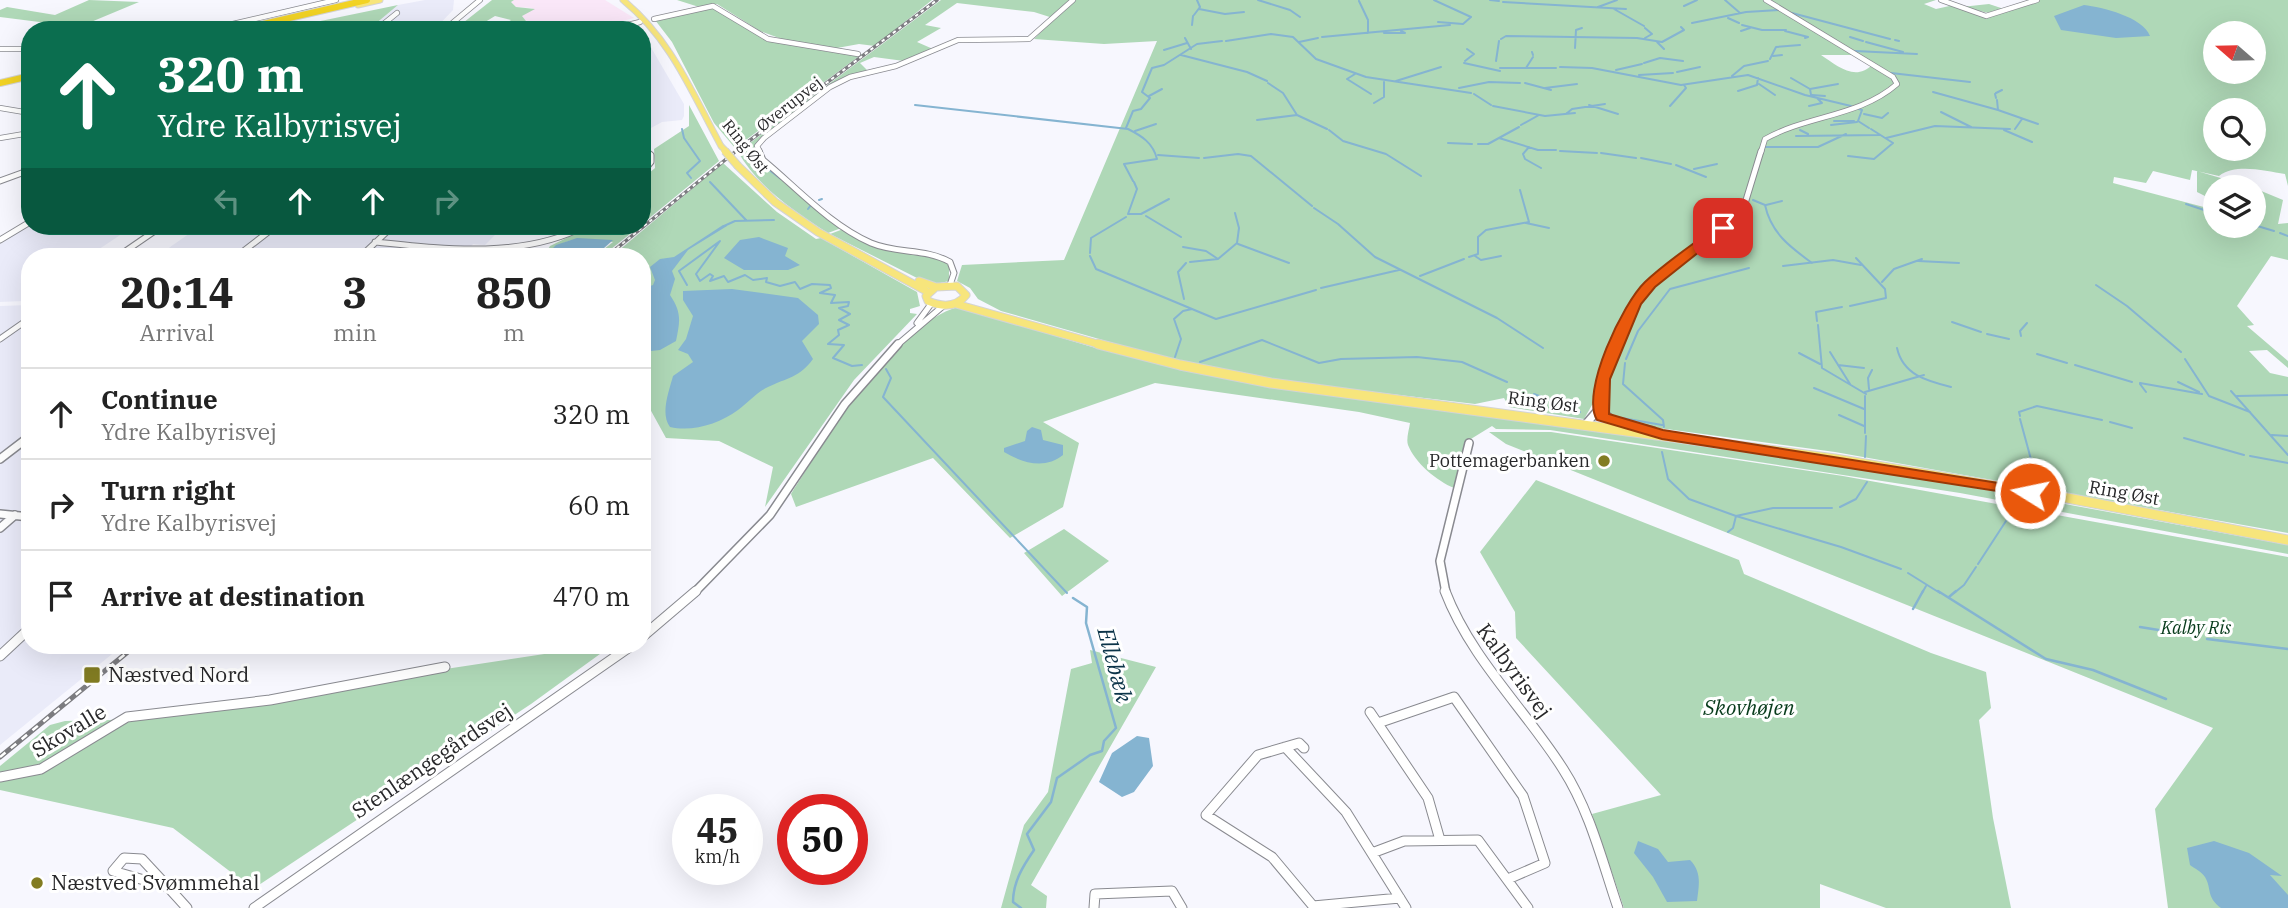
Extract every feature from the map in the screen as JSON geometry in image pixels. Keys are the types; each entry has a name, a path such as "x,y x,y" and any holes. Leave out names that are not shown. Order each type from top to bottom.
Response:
{"highway":[{"path":"277,21 369,0"},
{"path":"282,21 369,0"},
{"path":"0,82 21,78"}],"main road":[{"path":"274,21 359,0"},
{"path":"283,21 380,0"},
{"name":"Ring Øst","path":"623,0 650,21"},
{"name":"Ring Øst","path":"651,23 667,42 721,146 775,202 807,224 928,292"},
{"name":"Ring Øst","path":"888,270 936,287"},
{"path":"950,285 965,290 965,298 956,304 943,306 931,304 926,299 928,292 936,287 950,285"},
{"name":"Ring Øst","path":"965,298 1004,317"},
{"name":"Ring Øst","path":"956,304 1099,345 1211,372 1353,395 1662,434 1852,462 2288,540"}],"street":[{"path":"245,21 335,0"},
{"path":"455,21 480,0"},
{"name":"Øverupvej","path":"950,285 954,273 950,262 936,255 880,246 857,235 763,160 758,155 757,146 844,79 896,66 958,40 1029,39 1073,0"},
{"path":"1586,424 1596,416 1599,409 1603,379 1634,302 1651,284 1743,210 1765,139 1797,124 1865,104 1897,83 1894,77 1766,0"},
{"path":"1941,0 1986,16 2037,0"},
{"path":"654,19 713,6 768,39 858,54"},
{"path":"387,21 397,13"},
{"path":"0,49 21,49"},
{"path":"0,108 21,112"},
{"path":"0,138 21,134"},
{"path":"0,181 21,173"},
{"path":"0,240 21,227"},
{"path":"130,248 149,235"},
{"path":"247,248 264,235"},
{"path":"369,248 383,235"},
{"path":"375,242 523,247 554,241 566,235"},
{"path":"651,630 683,604 745,543 791,486 861,383 913,329 931,304"},
{"path":"913,329 943,306"},
{"path":"0,339 21,324"},
{"path":"1599,409 1602,417 1609,421 1662,434"},
{"path":"0,459 21,443"},
{"name":"Kalbyrisvej","path":"1469,443 1440,561 1439,577 1462,629 1564,770 1581,806 1618,908"},
{"path":"0,514 21,516"},
{"path":"0,528 15,515"},
{"path":"0,656 21,636"},
{"name":"Stenlængegårdsvej","path":"254,908 619,654"},
{"name":"Skovalle","path":"0,777 23,775 41,769 127,717 270,700 445,667"},
{"path":"1378,723 1454,696 1523,796 1545,863 1508,879"},
{"path":"1370,712 1428,799 1440,840"},
{"path":"1304,748 1300,743 1258,755 1206,815 1272,856 1313,906 1400,898"},
{"path":"1285,747 1346,811 1406,908"},
{"path":"1372,853 1404,841 1478,840 1528,908"},
{"path":"171,888 113,871 124,858 135,856 142,859 171,888 187,908"},
{"path":"1094,908 1095,894 1172,891 1182,908"}],"shaded area":[{"path":"425,0 454,0 453,10 443,21 379,21 398,5"},
{"path":"605,0 634,18 622,21 526,21 522,16 533,8 516,7 511,2"},
{"path":"651,47 684,104 682,120 662,122 651,128"},
{"path":"21,231 21,235 120,235 101,248 21,248 21,301 0,302 0,244"},
{"path":"187,235 495,235 485,245 473,244 469,248 169,248"},
{"path":"21,305 21,654 112,654 0,745 0,306"}],"green space":[{"path":"89,0 139,2 93,21 32,21 0,17 0,10 7,7 55,15"},
{"path":"492,0 514,0 511,2 516,7 535,9 522,16 526,21 510,21 495,16 487,21 465,21"},
{"path":"677,0 932,0 875,46 859,44 826,50 790,42 760,31 717,4 699,7"},
{"path":"941,0 1936,0 1924,4 1936,9 1954,5 1985,16 1989,13 1961,7 1989,4 2004,9 2030,0 2288,0 2288,186 2285,174 2251,169 2234,170 2221,175 2192,170 2190,180 2153,171 2146,183 2114,177 2113,183 2203,207 2203,238 2266,238 2266,193 2283,200 2278,224 2288,223 2288,260 2271,256 2237,306 2254,325 2247,326 2288,361 2288,368 2267,350 2249,351 2270,373 2288,377 2288,533 1835,452 1659,428 1611,416 1606,406 1592,405 1584,419 1509,407 1504,398 1475,404 1290,382 1208,367 1001,311 978,299 970,288 957,281 962,265 1064,260 1157,41 1104,44 1034,39 1063,10 1053,18 1034,12 957,3 925,25 941,28 917,42 933,49 904,61 874,57 860,63 868,71 836,82 761,138 754,147 757,156 844,227 828,233 778,198 738,152","holes":["1821,55 1857,55 1872,65 1866,70 1852,72"]},
{"path":"398,5 379,21 321,21"},
{"path":"715,7 766,40 830,52 862,54 735,148 714,123 672,42 655,20"},
{"path":"689,105 719,161 651,217 654,149 689,126"},
{"path":"723,163 777,212 816,239 821,238 917,292 920,306 910,309 910,313 917,314 854,380 765,507 773,467 719,441 666,438 651,411 651,248 622,248 637,235 651,235 651,223"},
{"path":"2197,171 2210,175 2203,175 2203,195 2197,192"},
{"path":"846,228 870,241 949,263 949,281 936,284 923,281 830,234"},
{"path":"573,235 629,235 612,248 605,248 613,242 592,240 575,240 555,248 549,248"},
{"path":"958,307 1099,349 1210,375 1813,461 1978,488 2288,545 2288,554 1960,493 1550,430 1496,429 1492,426 1466,442 1454,488 1434,476 1411,452 1407,443 1410,423 1359,412 1155,383 1043,422 1079,443 1063,507 1010,538 933,458 796,507 791,494 863,387 909,336 933,318"},
{"name":"Kalby Ris","path":"1489,432 1551,432 1843,476 2288,557 2288,908 2168,908 2155,809 2213,728 1506,444"},
{"name":"Skovhøjen","path":"1536,480 1739,560 1744,574 1931,653 1986,672 1991,708 1979,720 1993,818 2011,908 1886,908 1820,884 1820,908 1624,908 1592,814 1661,795 1516,638 1515,612 1480,552"},
{"path":"1064,529 1109,561 1062,596 1024,553"},
{"path":"1090,650 1156,667 1031,885 1047,896 1046,908 1001,908 1024,825 1048,792 1071,669 1092,663"},
{"path":"544,654 600,654 531,704 253,889 173,828 0,790 0,766 50,725 65,721 110,720"}],"water":[{"path":"2084,5 2131,18 2146,29 2150,36 2116,38 2061,30 2054,16"},
{"path":"723,225 727,226 688,250 672,271 675,279 670,295 679,317 676,341 660,350 651,351 651,286 655,280 651,266 660,259 674,257"},
{"path":"759,237 788,248 785,256 800,265 788,270 744,270 724,258 740,240"},
{"path":"577,238 613,240 604,248 553,248"},
{"path":"732,289 798,298 818,315 819,324 802,341 813,359 798,373 764,389 723,419 697,428 670,427 666,409 673,376 693,362 688,354 678,350 686,339 693,316 683,300 683,291"},
{"path":"1032,427 1041,430 1043,440 1063,445 1063,455 1049,462 1035,463 1019,460 1004,452 1004,448 1025,441 1027,431"},
{"path":"1137,736 1149,738 1153,766 1134,792 1122,797 1099,782 1112,753"},
{"path":"1638,841 1658,849 1668,862 1690,860 1698,874 1697,901 1667,902 1653,877 1634,853"},
{"path":"2214,841 2249,853 2282,876 2270,875 2288,895 2288,908 2221,908 2216,904 2205,877 2190,865 2187,848"}],"waterway":[{"path":"1194,15 1200,7 1197,0"},
{"path":"1258,0 1290,10 1300,17"},
{"path":"1434,0 1471,17 1463,24 1438,22"},
{"path":"1490,0 1499,1"},
{"path":"1598,7 1617,0"},
{"path":"1684,6 1697,0"},
{"path":"1725,0 1740,13"},
{"path":"1359,1 1368,20"},
{"path":"1503,2 1626,9"},
{"path":"1199,9 1225,14 1244,12"},
{"path":"1614,9 1644,26"},
{"path":"1692,23 1746,12 1779,10"},
{"path":"1792,13 1890,39"},
{"path":"1192,25 1193,16"},
{"path":"1728,18 1739,23"},
{"path":"1368,21 1368,33"},
{"path":"1368,33 1450,25"},
{"path":"1742,25 1762,30 1786,30"},
{"path":"1576,37 1637,38 1662,42 1684,30 1681,27"},
{"path":"1576,37 1576,30 1582,28"},
{"path":"1645,28 1652,34 1645,38"},
{"path":"1741,31 1750,28"},
{"path":"1384,33 1405,33 1401,31"},
{"path":"1785,31 1808,37 1805,38"},
{"path":"1322,37 1368,33"},
{"path":"1226,41 1271,34 1293,37 1316,59 1366,77 1471,93"},
{"path":"1501,39 1506,36 1576,37"},
{"path":"1575,48 1576,37"},
{"path":"1850,37 1863,41"},
{"path":"1185,38 1191,48"},
{"path":"1299,42 1318,38"},
{"path":"1895,40 1899,41"},
{"path":"1191,48 1197,44 1222,41"},
{"path":"1496,61 1499,41"},
{"path":"1657,42 1664,49"},
{"path":"1866,42 1903,52"},
{"path":"1164,50 1187,43"},
{"path":"1770,59 1776,47 1800,45"},
{"path":"1126,128 1133,111 1141,109 1150,98 1142,92 1152,68 1164,65 1191,48"},
{"path":"1465,61 1474,54 1467,49"},
{"path":"1855,51 1917,54"},
{"path":"1181,55 1247,72 1267,81"},
{"path":"1773,56 1782,55"},
{"path":"1526,68 1533,57"},
{"path":"1644,63 1660,58 1683,61"},
{"path":"1732,76 1744,66 1768,61"},
{"path":"1464,63 1500,71"},
{"path":"1616,70 1642,64"},
{"path":"1396,81 1441,67"},
{"path":"1560,67 1592,68 1681,85 1748,75 1758,78"},
{"path":"1677,72 1700,67"},
{"path":"1500,68 1526,68"},
{"path":"1526,68 1556,68"},
{"path":"1639,75 1673,73"},
{"path":"1891,73 1970,82"},
{"path":"1355,74 1347,79 1371,94"},
{"path":"1738,91 1757,85 1758,78"},
{"path":"1758,78 1805,95 1851,106"},
{"path":"1791,78 1810,89"},
{"path":"1374,103 1384,97 1384,82"},
{"path":"1459,88 1489,82 1520,83"},
{"path":"1268,83 1283,93 1297,115"},
{"path":"1525,83 1551,90"},
{"path":"1545,88 1577,84"},
{"path":"1759,84 1775,95"},
{"path":"1810,89 1838,84"},
{"path":"1670,106 1686,88 1684,85"},
{"path":"1149,96 1162,89"},
{"path":"1810,89 1811,95"},
{"path":"1996,93 2002,90"},
{"path":"1933,92 1998,110"},
{"path":"1474,94 1491,105"},
{"path":"1995,94 1996,98"},
{"path":"1812,95 1825,96"},
{"path":"1809,106 1822,103 1817,98"},
{"path":"1997,100 1998,110"},
{"path":"1592,106 1605,104"},
{"path":"915,105 1128,129 1146,141 1157,159 1124,164 1133,181"},
{"path":"1493,106 1545,116 1566,114"},
{"path":"1566,114 1572,109 1592,106"},
{"path":"1592,106 1618,114"},
{"path":"1859,109 1862,110 1858,121 1869,128"},
{"path":"1998,110 2038,124"},
{"path":"1941,112 1971,127"},
{"path":"1566,114 1575,113"},
{"path":"1864,114 1882,118 1888,113"},
{"path":"1257,120 1297,115"},
{"path":"1297,115 1327,129"},
{"path":"1521,125 1539,115"},
{"path":"2015,129 2022,119"},
{"path":"1834,121 1854,121"},
{"path":"1831,125 1857,122"},
{"path":"1135,131 1156,124"},
{"path":"1886,138 1935,126 2010,129"},
{"path":"1478,144 1488,144 1519,127"},
{"path":"682,129 684,138 700,161 687,173 691,178"},
{"path":"1848,156 1874,159 1893,143 1871,129"},
{"path":"1329,130 1343,141 1386,154 1421,176"},
{"path":"1800,130 1808,134"},
{"path":"2004,130 2032,142"},
{"path":"1765,147 1818,147 1843,135"},
{"path":"1796,136 1843,135"},
{"path":"1843,135 1880,135"},
{"path":"1499,138 1529,147"},
{"path":"1448,143 1472,144"},
{"path":"1529,147 1556,150"},
{"path":"1529,147 1523,154 1525,159 1541,168"},
{"path":"1560,151 1597,153"},
{"path":"1601,153 1636,158"},
{"path":"748,154 781,179"},
{"path":"1204,158 1238,154 1251,156 1312,206"},
{"path":"1158,155 1199,158"},
{"path":"1641,158 1671,164"},
{"path":"1694,169 1717,164"},
{"path":"1676,165 1706,177"},
{"path":"710,182 746,220"},
{"path":"1134,182 1137,189 1128,214 1141,214 1169,199"},
{"path":"1469,257 1478,254 1478,237 1486,230 1529,222 1520,190"},
{"path":"1753,200 1765,205 1777,231 1789,245 1811,263"},
{"path":"1766,205 1782,201"},
{"path":"2186,204 2203,210"},
{"path":"808,209 811,205"},
{"path":"1314,208 1338,224 1375,257 1497,318 1543,348"},
{"path":"1218,259 1237,243 1239,228 1235,213"},
{"path":"1146,216 1181,237"},
{"path":"1090,253 1091,238 1126,217"},
{"path":"724,226 735,221 774,220"},
{"path":"1526,223 1549,228"},
{"path":"2266,229 2274,231"},
{"path":"2280,233 2288,236"},
{"name":"Ellebæk","path":"687,285 679,271 720,241 696,274 700,281 710,274 713,276 710,281 724,276 728,282 745,275 753,280 767,278 766,282 780,286 795,282 800,289 812,284 830,285 831,288 820,293 835,295 831,303 849,302 848,306 839,308 850,314 839,320 849,325 838,330 839,335 828,344 844,345 833,358 852,366 862,365"},
{"path":"1238,244 1289,263"},
{"path":"1183,247 1206,251 1218,259"},
{"path":"1090,256 1096,269 1192,309"},
{"path":"1475,256 1481,260 1501,256"},
{"path":"1850,306 1886,298 1885,289 1856,258"},
{"path":"1190,262 1218,259"},
{"path":"1420,276 1464,259"},
{"path":"1882,282 1894,269 1922,259"},
{"path":"1811,263 1833,260 1861,265"},
{"path":"1918,261 1959,263"},
{"path":"1184,299 1178,272 1186,263"},
{"path":"1783,266 1811,263"},
{"path":"1626,359 1638,331 1670,289 1749,268"},
{"path":"1321,288 1399,270"},
{"path":"2096,285 2127,306 2181,352"},
{"path":"1192,309 1216,319 1316,290"},
{"path":"1817,321 1816,312 1842,307"},
{"path":"1175,357 1181,339 1174,319 1183,311 1192,309"},
{"path":"1952,322 1981,332"},
{"path":"2021,336 2020,331 2027,323"},
{"path":"1818,325 1822,368 1866,394"},
{"path":"1987,334 2009,339"},
{"path":"1200,362 1262,340 1319,363 1341,359 1417,357 1462,362 1507,382"},
{"path":"1897,348 1905,365 1920,376"},
{"path":"1830,352 1838,365"},
{"path":"1799,353 1820,364"},
{"path":"2037,354 2067,363"},
{"path":"2185,359 2209,396 2250,412"},
{"path":"1625,363 1623,384 1663,420 1664,427"},
{"path":"1838,365 1864,368"},
{"path":"1838,365 1850,384"},
{"path":"2075,365 2132,382"},
{"name":"Ellebæk","path":"886,369 891,378 883,397 1067,593"},
{"path":"1869,389 1868,378 1872,370"},
{"path":"1920,376 1924,375"},
{"path":"1865,392 1920,376"},
{"path":"1920,376 1951,387"},
{"path":"2178,382 2199,392"},
{"path":"2140,383 2202,394"},
{"path":"2140,384 2146,392"},
{"path":"1814,388 1864,409"},
{"path":"2231,391 2250,412"},
{"path":"1534,394 1580,412"},
{"path":"2237,396 2288,395"},
{"path":"1865,396 1865,433"},
{"path":"2020,416 2019,412 2037,406 2102,420"},
{"path":"2250,412 2288,455"},
{"path":"1839,415 1864,426"},
{"path":"1622,418 1662,425"},
{"path":"2020,419 2038,485"},
{"path":"2110,422 2132,428"},
{"path":"2272,435 2288,436"},
{"path":"1865,457 1866,436"},
{"path":"2184,438 2244,455"},
{"path":"1662,452 1668,479 1689,499 1736,516"},
{"path":"2250,456 2288,463"},
{"path":"1840,507 1856,499 1867,482"},
{"path":"1736,516 1773,508 1832,508"},
{"path":"1728,532 1733,528 1736,516"},
{"path":"1736,516 1841,547 1901,569"},
{"path":"1978,564 2006,521"},
{"path":"1954,593 1964,585 1976,567"},
{"path":"1908,573 1940,593"},
{"path":"1922,593 1926,586"},
{"path":"1913,609 1923,591"},
{"path":"1938,591 2046,659 2093,670 2166,699"},
{"path":"1949,597 1956,591"},
{"name":"Ellebæk","path":"1021,908 1013,902 1013,895 1019,874 1034,850 1027,834 1051,802 1057,778 1090,755 1102,751 1104,741 1116,728 1086,623 1087,607 1073,598"},
{"path":"2140,627 2196,636"},
{"path":"2207,639 2288,649"}],"railway":[{"path":"651,220 741,147 937,0"},
{"path":"617,248 633,235"},
{"path":"0,757 125,654"}],"place":[{"name":"Pottemagerbanken","path":"1604,461"},
{"name":"Næstved Nord","path":"92,675"},
{"name":"Næstved Svømmehal","path":"37,883"}],"route":[{"path":"1723,228 1651,284 1634,302 1603,379 1599,409 1602,417 1662,434 1852,462 2030,493"}]}
